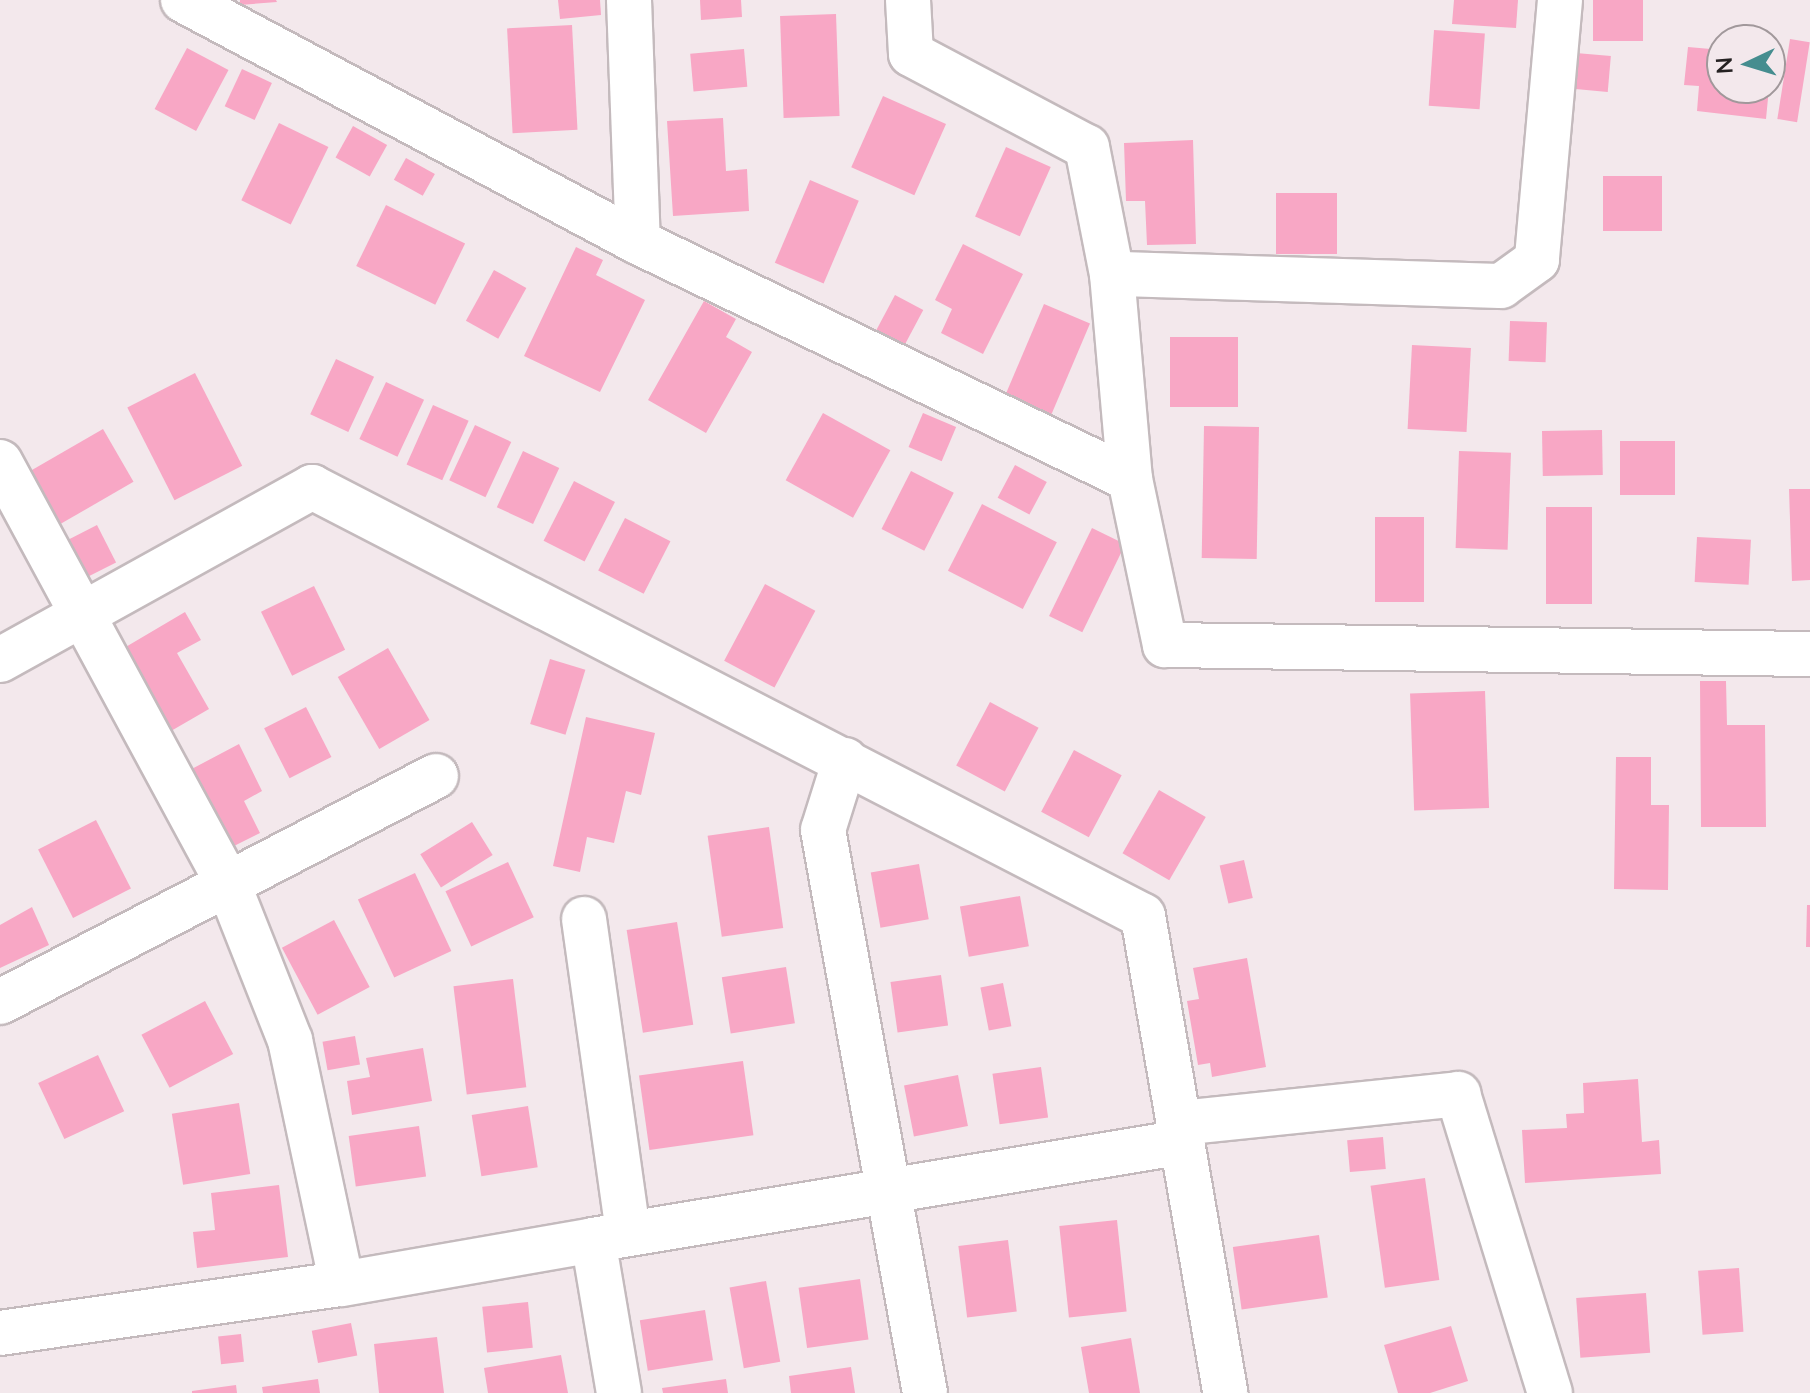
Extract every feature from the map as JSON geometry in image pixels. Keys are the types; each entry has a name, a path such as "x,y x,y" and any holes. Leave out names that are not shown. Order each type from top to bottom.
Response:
{"street":[{"path":"183,0 638,242 1130,479"},
{"path":"629,0 638,242"},
{"path":"908,0 911,54 1087,147 1112,274 1130,479 1165,645 1810,654"},
{"path":"1112,274 1501,286 1537,260 1560,0"},
{"path":"0,462 229,886 290,1040 342,1284"},
{"path":"0,660 312,487 1143,916 1225,1393"},
{"path":"845,760 823,830 925,1393"},
{"path":"0,1002 436,776"},
{"path":"584,919 610,1237 619,1393"},
{"path":"6,1323 342,1284 889,1191 1181,1133 1458,1094 1550,1393"}],"building":[{"path":"240,0 276,0 277,2 240,5"},
{"path":"558,0 600,0 601,15 560,19"},
{"path":"700,0 741,0 742,17 701,20"},
{"path":"1454,0 1518,0 1516,28 1452,24"},
{"path":"1593,0 1643,0 1643,41 1593,41"},
{"path":"836,14 840,116 784,118 780,16"},
{"path":"572,25 577,130 513,133 507,28"},
{"path":"1434,30 1485,34 1480,109 1429,106"},
{"path":"1790,39 1810,42 1797,122 1777,119 1780,104 1786,104 1786,64"},
{"path":"1688,47 1706,49 1706,104 1767,104 1766,119 1697,111 1699,86 1684,85"},
{"path":"187,48 228,70 196,131 155,109"},
{"path":"744,49 747,87 694,92 690,54"},
{"path":"1576,53 1611,56 1608,92 1573,89"},
{"path":"242,69 272,83 255,120 225,106"},
{"path":"883,96 946,124 914,195 851,167"},
{"path":"723,118 726,171 747,169 749,211 673,216 667,121"},
{"path":"279,123 328,147 291,224 241,200"},
{"path":"353,126 387,145 370,176 336,157"},
{"path":"1193,140 1196,244 1147,245 1145,201 1126,201 1124,143"},
{"path":"1006,147 1051,167 1020,236 975,216"},
{"path":"406,158 435,174 423,196 394,180"},
{"path":"1603,176 1662,176 1662,231 1603,231"},
{"path":"810,180 859,201 824,284 775,263"},
{"path":"1276,193 1337,193 1337,254 1276,254"},
{"path":"386,205 465,244 435,305 356,266"},
{"path":"963,244 1023,274 983,354 941,333 952,309 935,300"},
{"path":"576,247 603,260 596,275 645,300 600,392 524,356"},
{"path":"494,270 526,288 498,339 466,321"},
{"path":"895,295 923,310 904,345 876,330"},
{"path":"704,301 736,319 726,337 752,352 706,433 648,400"},
{"path":"1044,304 1090,324 1050,418 1004,399"},
{"path":"1510,321 1547,322 1546,362 1509,361"},
{"path":"1170,337 1238,337 1238,407 1170,407"},
{"path":"1412,345 1471,348 1467,432 1408,429"},
{"path":"336,359 374,377 348,432 310,414"},
{"path":"195,373 242,466 174,500 127,408"},
{"path":"386,382 424,400 397,457 359,439"},
{"path":"433,405 469,421 442,480 407,464"},
{"path":"823,413 890,450 853,518 786,480"},
{"path":"923,413 956,427 942,461 909,447"},
{"path":"475,425 511,442 485,497 449,480"},
{"path":"1204,426 1259,427 1257,559 1202,558"},
{"path":"103,429 134,482 61,524 30,471"},
{"path":"1602,430 1603,475 1543,476 1542,431"},
{"path":"1620,441 1675,441 1675,495 1620,495"},
{"path":"523,451 559,468 533,524 497,507"},
{"path":"1459,451 1511,453 1508,550 1456,548"},
{"path":"1015,465 1047,482 1029,515 998,498"},
{"path":"911,471 954,493 924,551 881,529"},
{"path":"574,481 615,502 585,562 544,541"},
{"path":"1789,489 1810,489 1810,580 1792,581"},
{"path":"982,504 1057,542 1023,609 948,571"},
{"path":"1546,507 1592,507 1592,604 1546,604"},
{"path":"1375,517 1424,517 1424,602 1375,602"},
{"path":"625,518 670,541 644,594 598,571"},
{"path":"97,525 116,562 86,578 67,540"},
{"path":"1092,528 1125,544 1082,632 1049,616"},
{"path":"1697,537 1751,540 1749,585 1695,582"},
{"path":"765,584 815,611 774,688 724,661"},
{"path":"314,586 345,650 292,676 261,612"},
{"path":"185,612 201,640 177,653 209,709 171,731 124,648"},
{"path":"388,648 430,720 379,749 338,677"},
{"path":"550,659 585,670 566,735 530,724"},
{"path":"1700,681 1726,681 1727,725 1765,725 1766,827 1701,827"},
{"path":"1485,691 1489,808 1414,811 1410,694"},
{"path":"990,702 1039,728 1005,791 956,766"},
{"path":"306,707 331,757 290,778 264,728"},
{"path":"586,717 655,733 641,795 626,791 614,843 587,837 580,872 553,866"},
{"path":"239,744 262,791 244,801 260,833 226,850 186,772"},
{"path":"1074,750 1122,775 1089,837 1041,812"},
{"path":"1616,757 1651,757 1651,805 1669,805 1668,890 1614,889"},
{"path":"1159,790 1206,817 1169,880 1122,853"},
{"path":"96,820 131,889 73,918 38,850"},
{"path":"472,822 493,855 441,887 420,854"},
{"path":"769,827 783,928 722,937 708,836"},
{"path":"1244,860 1253,898 1228,904 1220,866"},
{"path":"508,862 534,917 471,946 445,891"},
{"path":"919,864 929,919 880,928 871,873"},
{"path":"415,873 451,951 394,978 358,900"},
{"path":"1020,896 1029,946 969,957 960,907"},
{"path":"1807,905 1810,905 1810,947 1806,947"},
{"path":"32,907 49,945 0,968 0,925"},
{"path":"334,920 370,987 318,1015 282,948"},
{"path":"677,922 693,1025 643,1033 627,930"},
{"path":"1247,958 1266,1067 1212,1077 1210,1063 1198,1065 1187,1001 1199,999 1193,968"},
{"path":"786,967 795,1023 731,1033 722,977"},
{"path":"941,975 948,1026 898,1033 890,982"},
{"path":"513,979 526,1087 467,1094 453,986"},
{"path":"1003,983 1011,1026 989,1031 980,987"},
{"path":"205,1001 233,1054 170,1088 141,1035"},
{"path":"355,1036 360,1065 328,1070 323,1042"},
{"path":"423,1048 432,1101 352,1115 347,1081 370,1077 366,1058"},
{"path":"98,1055 124,1111 64,1139 38,1083"},
{"path":"743,1061 753,1135 649,1150 639,1076"},
{"path":"1041,1067 1048,1118 1000,1124 992,1074"},
{"path":"958,1075 968,1126 914,1137 904,1085"},
{"path":"1638,1079 1642,1142 1659,1140 1661,1174 1525,1183 1522,1130 1567,1128 1566,1114 1584,1113 1583,1083"},
{"path":"239,1103 250,1174 183,1185 172,1114"},
{"path":"528,1106 538,1167 481,1176 472,1115"},
{"path":"419,1126 426,1177 356,1186 349,1136"},
{"path":"1383,1137 1386,1169 1350,1172 1347,1140"},
{"path":"1425,1178 1439,1280 1385,1288 1371,1186"},
{"path":"279,1185 288,1257 197,1268 193,1232 215,1230 211,1193"},
{"path":"1117,1220 1127,1311 1069,1318 1059,1226"},
{"path":"1319,1235 1328,1297 1242,1309 1233,1247"},
{"path":"1008,1240 1017,1311 967,1318 958,1246"},
{"path":"1739,1268 1743,1332 1703,1335 1698,1271"},
{"path":"860,1279 868,1339 807,1348 799,1288"},
{"path":"766,1281 780,1362 744,1368 730,1287"},
{"path":"1646,1293 1650,1353 1580,1358 1576,1298"},
{"path":"528,1302 533,1348 487,1353 482,1307"},
{"path":"705,1310 713,1360 648,1371 640,1320"},
{"path":"351,1323 357,1355 318,1363 312,1331"},
{"path":"1451,1326 1468,1381 1430,1393 1398,1393 1384,1345"},
{"path":"241,1334 244,1362 221,1364 218,1336"},
{"path":"437,1337 444,1393 379,1393 374,1344"},
{"path":"1131,1338 1140,1393 1089,1393 1081,1347"},
{"path":"561,1355 568,1393 488,1393 484,1368"},
{"path":"851,1367 855,1393 791,1393 789,1376"},
{"path":"318,1379 320,1393 263,1393 262,1387"},
{"path":"726,1379 728,1393 663,1393 662,1388"},
{"path":"236,1385 237,1393 192,1393 192,1391"}]}
